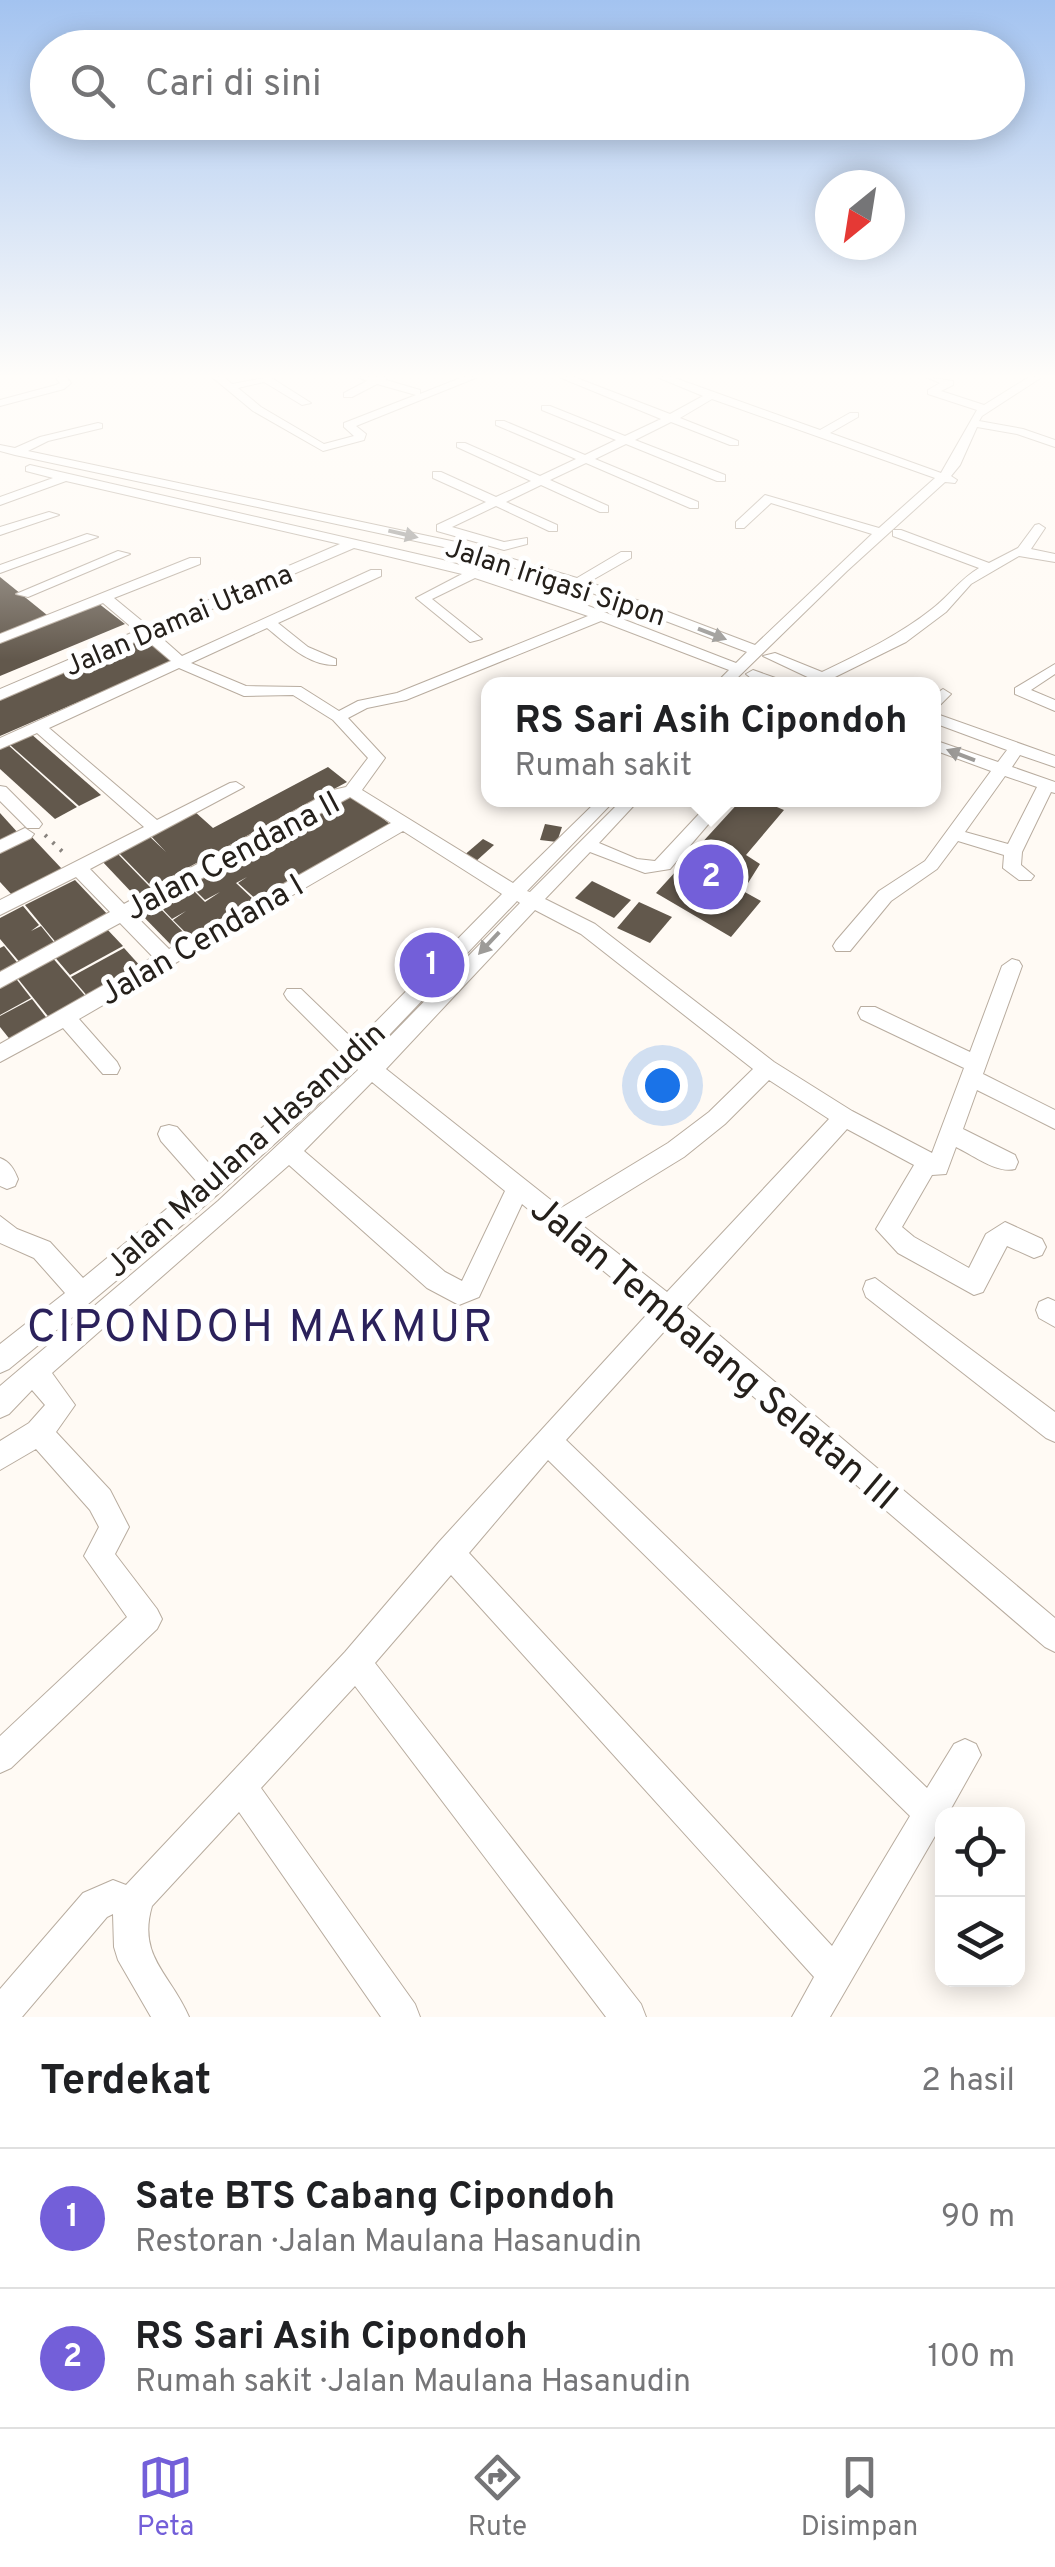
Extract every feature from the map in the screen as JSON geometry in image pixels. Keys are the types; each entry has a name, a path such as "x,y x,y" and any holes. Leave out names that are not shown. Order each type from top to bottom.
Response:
{"street":[{"name":"Jalan Irigasi Sipon","path":"42,471 349,541 474,574 758,668 821,677"},
{"name":"Jalan Irigasi Sipon","path":"105,471 456,546 577,584 758,668"},
{"path":"518,471 604,508"},
{"path":"522,541 504,546 441,529 556,471"},
{"path":"614,471 694,504"},
{"path":"705,471 722,478"},
{"path":"925,471 939,476"},
{"path":"758,668 827,596 895,534 945,471"},
{"path":"437,476 554,528"},
{"path":"0,501 66,477"},
{"path":"740,525 769,498 931,543 989,568"},
{"path":"0,531 53,515"},
{"path":"815,675 893,644 930,618 966,581 1023,550 1039,528"},
{"path":"51,618 0,572 92,537"},
{"name":"Jalan Damai Utama","path":"0,682 143,628 349,541"},
{"path":"1023,550 1055,558"},
{"path":"23,594 123,554"},
{"path":"556,598 626,555"},
{"path":"0,639 196,562"},
{"path":"0,744 376,572"},
{"path":"474,574 423,599 475,639"},
{"path":"105,596 204,678 244,690 296,690 338,717 377,758 352,791"},
{"path":"338,717 350,708 401,697 600,616"},
{"path":"269,622 303,650 330,662"},
{"name":"Jalan Damai Utama","path":"0,695 143,628"},
{"path":"1054,668 1020,691 1055,706"},
{"path":"941,721 1055,761"},
{"path":"38,726 154,826"},
{"path":"941,748 1051,786 1012,852 1012,868 1025,876"},
{"path":"843,946 885,896 923,873 1016,749"},
{"path":"0,908 236,786"},
{"name":"Jalan Cendana II","path":"0,981 339,794 352,791 532,901 588,929 768,1068 844,1117 928,1162"},
{"path":"0,846 32,829 1,793"},
{"name":"Jalan Maulana Hasanudin","path":"532,901 602,807"},
{"name":"Jalan Maulana Hasanudin","path":"0,1360 364,1063 625,807"},
{"path":"586,844 646,867 664,864 715,807"},
{"name":"Jalan Cendana I","path":"0,1054 402,824"},
{"path":"953,834 1012,852"},
{"path":"77,867 166,958"},
{"path":"1012,966 938,1167 928,1162 888,1229 906,1246 974,1284 994,1242 1005,1233 1034,1247"},
{"name":"Jalan Tembalang Selatan III","path":"294,994 364,1063 667,1307 1055,1637"},
{"path":"868,1013 1055,1120"},
{"path":"65,1016 110,1068"},
{"name":"Jalan Maulana Hasanudin","path":"0,1406 289,1151 364,1063"},
{"path":"559,1220 676,1150 717,1118 768,1068"},
{"path":"171,2017 132,1953 127,1923 134,1905 160,1868 242,1789 667,1307 844,1117"},
{"path":"169,1134 212,1184"},
{"path":"950,1134 1007,1162"},
{"path":"289,1151 436,1280 459,1293 470,1289 518,1188"},
{"path":"0,1227 12,1240 38,1247 50,1256 81,1295"},
{"path":"876,1289 1055,1428"},
{"path":"0,1457 38,1432 62,1405 34,1372"},
{"path":"0,1757 146,1619 98,1556 116,1527 100,1500 38,1432"},
{"path":"548,1441 930,1813"},
{"path":"450,1552 835,1975"},
{"path":"356,1663 628,2017"},
{"path":"810,2017 965,1756"},
{"path":"242,1789 402,2017"},
{"path":"0,2016 95,1906 113,1897 134,1905"}],"path":[{"path":"32,829 77,867"}],"building":[{"path":"0,577 47,615 0,634"},
{"path":"98,603 125,624 0,676 0,642"},
{"path":"146,636 175,660 0,736 0,698"},
{"path":"30,733 101,795 79,806 9,744"},
{"path":"7,744 77,807 55,819 0,769 0,748"},
{"path":"328,767 347,782 152,887 117,851 148,835 166,852 149,834 194,811 213,828"},
{"path":"351,793 391,825 258,901 238,883 247,877 236,883 256,902 192,939 173,920 186,911 172,919 154,900 186,883 205,902 220,892 205,900 187,882 249,849 260,859 250,848"},
{"path":"735,807 784,810 746,855 760,864 743,891 761,901 731,937 656,893"},
{"path":"0,813 19,834 0,844"},
{"path":"545,824 562,827 557,842 540,840"},
{"path":"30,835 62,869 12,895 0,882 0,850"},
{"path":"483,839 494,845 474,863 462,857"},
{"path":"116,852 151,888 135,896 100,859"},
{"path":"75,880 110,917 58,945 25,905"},
{"path":"592,881 631,900 614,918 575,898"},
{"path":"153,901 191,940 175,949 137,910"},
{"path":"639,902 672,917 650,943 617,928"},
{"path":"23,906 39,925 31,931 41,926 57,946 22,965 0,939 0,918"},
{"path":"105,927 123,946 70,975 53,955"},
{"path":"4,946 20,966 0,977 0,948"},
{"path":"124,948 142,968 89,998 71,977"},
{"path":"51,956 88,999 51,1020 15,975"},
{"path":"14,976 31,998 0,1015 0,984"},
{"path":"32,999 49,1021 12,1042 0,1027 0,1016"}],"place":[{"name":"RS Sari Asih Cipondoh","path":"711,877"},
{"name":"Sate BTS Cabang Cipondoh","path":"432,965"}],"district":[{"name":"CIPONDOH MAKMUR","path":"261,1325"}]}
